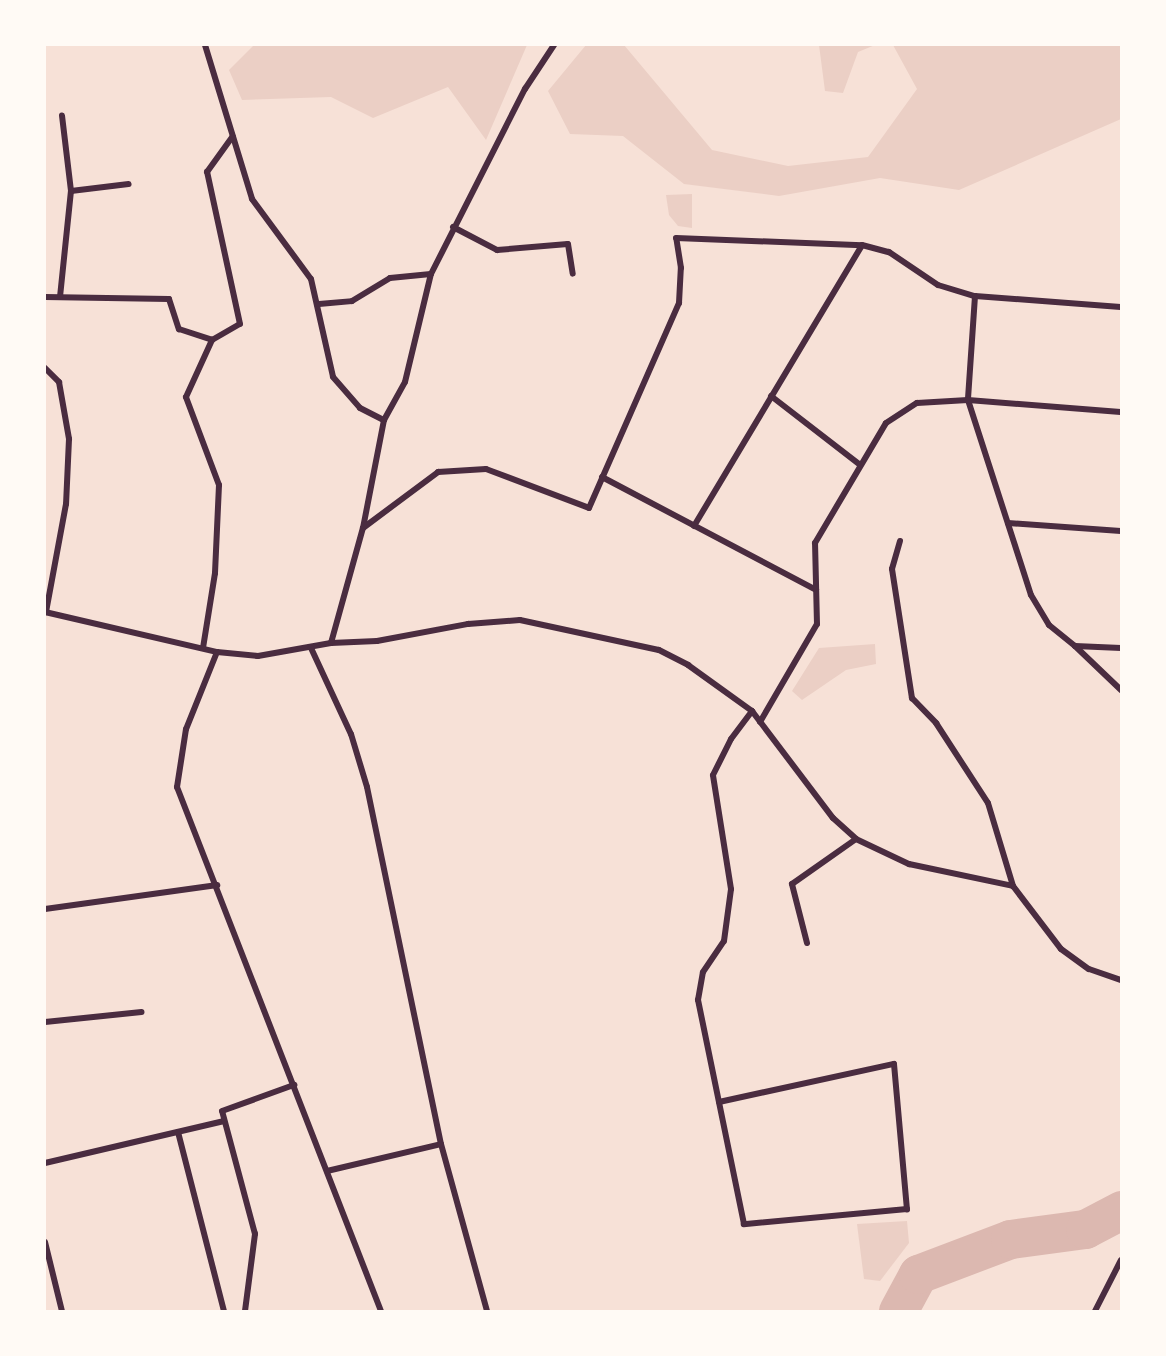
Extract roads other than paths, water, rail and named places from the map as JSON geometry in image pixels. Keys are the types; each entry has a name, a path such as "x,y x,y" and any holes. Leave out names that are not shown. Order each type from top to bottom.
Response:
{"street":[{"path":"205,45 252,200 311,279 320,304 333,377 360,408 384,420"},
{"path":"332,642 363,528 384,420 405,382 431,274 525,89 554,45"},
{"path":"60,297 71,191 62,116"},
{"path":"202,648 215,573 219,485 186,397 212,340 240,324 207,172 233,136"},
{"path":"71,191 129,184"},
{"path":"453,227 497,250 568,244 573,274"},
{"path":"363,528 438,472 486,469 589,508 679,303 681,268 676,238 862,245 889,252 938,285 975,296 1121,307"},
{"path":"694,525 862,245"},
{"path":"320,304 352,301 390,278 431,274"},
{"path":"975,296 968,400 1031,595 1049,625 1075,646 1121,690"},
{"path":"45,297 169,299 179,329 212,340"},
{"path":"45,369 59,382 69,439 66,504 45,612 217,652 258,656 311,648 332,642 376,641 468,624 520,621 659,650 688,665 752,711 833,818 856,839 909,864 1013,886"},
{"path":"771,396 859,464"},
{"path":"760,722 817,624 815,543 859,464 886,423 917,403 968,400 1121,412"},
{"path":"602,477 816,590"},
{"path":"1008,523 1121,531"},
{"path":"900,541 891,569 912,698 936,723 988,802 1013,886 1061,949 1089,969 1121,980"},
{"path":"1075,646 1121,648"},
{"path":"311,648 351,734 367,787 441,1144 487,1311"},
{"path":"217,652 186,729 177,787 381,1311"},
{"path":"719,1102 894,1064 908,1209 744,1224 698,1000 704,972 723,941 731,890 713,775 731,739 752,711"},
{"path":"807,943 792,884 856,839"},
{"path":"45,909 217,885"},
{"path":"45,1022 141,1012"},
{"path":"245,1311 255,1234 222,1111 294,1085"},
{"path":"45,1163 224,1121"},
{"path":"178,1132 224,1311"},
{"path":"327,1171 441,1144"},
{"path":"45,1242 62,1311"},
{"path":"1095,1311 1121,1260"}],"waterway":[{"path":"898,1311 918,1274 1010,1239 1085,1229 1121,1210"}]}
